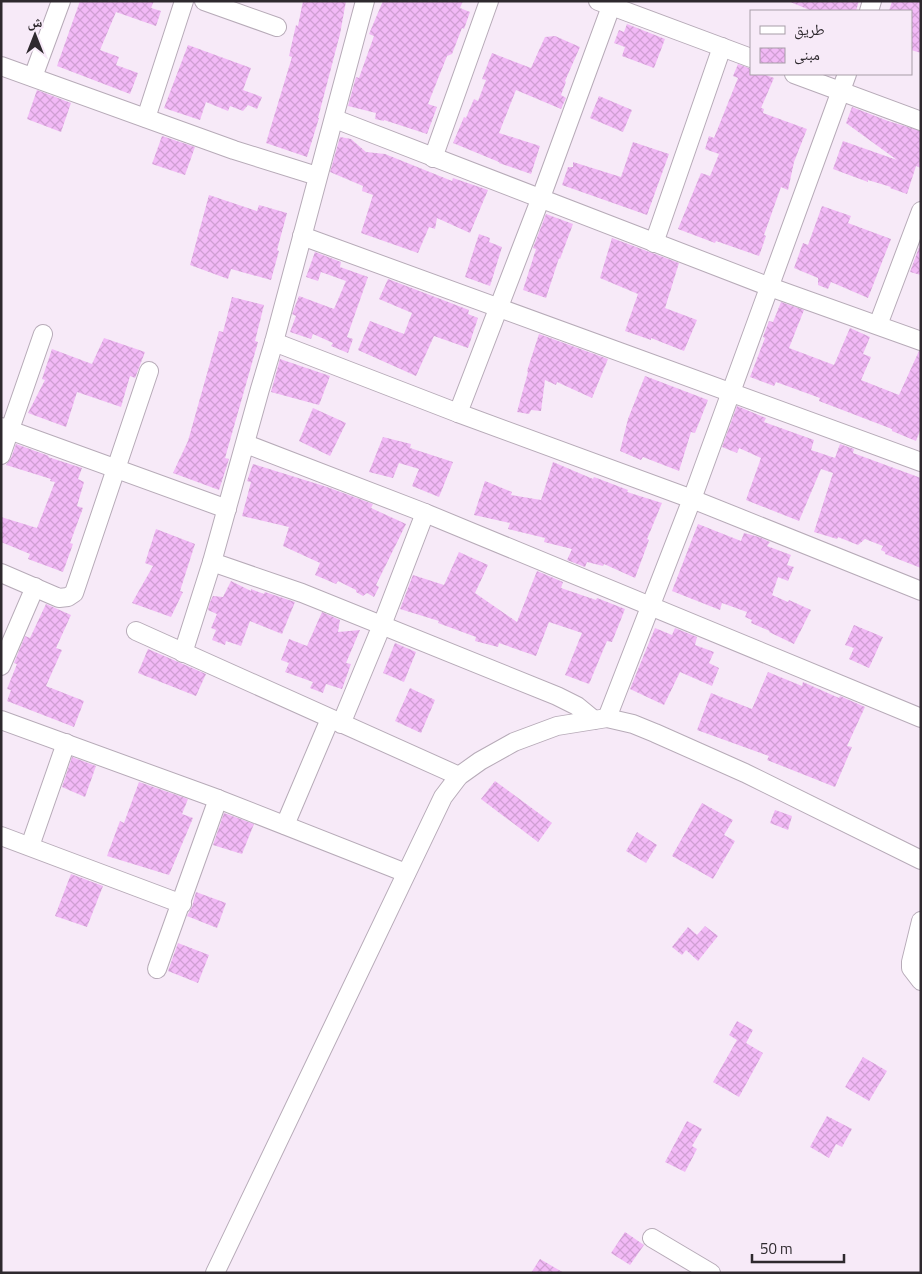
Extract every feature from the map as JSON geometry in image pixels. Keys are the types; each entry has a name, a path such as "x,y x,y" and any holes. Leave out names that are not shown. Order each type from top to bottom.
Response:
{"street":[{"path":"32,77 60,1"},
{"path":"146,118 184,1"},
{"path":"204,1 277,28"},
{"path":"183,653 212,562 246,444 335,119 365,1"},
{"path":"433,158 489,1"},
{"path":"458,414 540,200 607,3 750,58"},
{"path":"654,243 722,47"},
{"path":"1,66 234,150 318,176"},
{"path":"797,75 921,121"},
{"path":"600,719 651,606 692,499 846,75"},
{"path":"335,119 540,200 770,287 921,341"},
{"path":"878,325 919,219"},
{"path":"302,236 730,394 921,462"},
{"path":"1,455 6,429 43,334"},
{"path":"274,342 458,414 692,499 921,591"},
{"path":"1,573 59,598 68,597 74,593 148,371"},
{"path":"6,429 227,509"},
{"path":"246,444 425,513 921,718"},
{"path":"285,825 382,625 425,513"},
{"path":"212,562 302,593 558,696 600,719"},
{"path":"1,666 35,588"},
{"path":"136,631 459,776"},
{"path":"215,1273 443,797 459,776 480,761 514,742 557,726 600,719 633,724 746,773 921,860"},
{"path":"1,720 218,799 406,873"},
{"path":"30,846 66,743"},
{"path":"157,969 182,904 218,799"},
{"path":"1,836 182,904"},
{"path":"921,921 911,968 921,981"},
{"path":"652,1238 711,1273"}],"building":[{"path":"80,1 154,1 151,8 161,11 156,26 116,12 100,50 119,57 116,65 138,73 130,94 57,66"},
{"path":"303,1 346,1 340,34 319,118 307,157 266,143 292,57 289,56"},
{"path":"383,1 463,1 460,8 470,12 452,54 447,56 428,104 437,107 427,134 384,120 375,119 376,113 348,106 356,77 359,78 374,36 369,34"},
{"path":"788,1 859,1 856,10 810,10"},
{"path":"892,1 921,1 921,53 912,50 912,10 889,10"},
{"path":"627,24 665,39 654,68 622,56 625,47 614,43 619,30 624,32"},
{"path":"555,36 580,47 565,81 561,95 566,98 561,109 516,90 499,133 540,146 531,174 499,163 453,143 474,99 478,101 486,80 482,79 492,53 531,68 545,37"},
{"path":"188,45 251,68 243,90 262,97 257,109 248,105 243,111 230,106 228,111 206,102 200,120 164,108"},
{"path":"738,64 750,69 750,75 766,75 774,78 761,108 764,109 763,113 807,129 794,162 788,190 781,187 764,235 766,236 759,256 716,241 715,243 678,229 701,173 710,176 719,154 705,149 709,136 714,138 738,78 733,76"},
{"path":"37,90 71,103 61,132 27,119"},
{"path":"599,96 632,110 623,132 590,118"},
{"path":"852,107 921,131 921,168 916,166 907,194 891,187 868,180 868,182 833,169 843,141 897,160 846,123"},
{"path":"162,136 195,147 185,175 152,164"},
{"path":"340,137 351,139 366,152 385,154 452,181 453,178 488,190 470,233 437,218 435,229 429,227 418,253 361,233 373,195 362,191 363,186 330,172"},
{"path":"633,142 669,154 647,215 562,185 568,167 573,167 573,162 621,177"},
{"path":"209,195 257,211 259,205 287,213 271,280 231,269 228,279 190,265"},
{"path":"822,206 851,216 848,223 891,239 868,298 831,282 828,289 818,285 818,278 794,268 803,243 808,245"},
{"path":"546,214 573,224 546,298 523,290 536,249 533,248"},
{"path":"479,234 490,238 489,242 502,247 490,286 465,277"},
{"path":"612,238 679,263 665,308 697,320 684,351 651,338 651,340 625,331 638,294 600,278"},
{"path":"921,242 921,275 910,272"},
{"path":"315,252 341,262 340,267 368,277 347,337 353,339 348,353 331,346 333,343 313,334 311,339 290,332 296,316 292,314 299,296 334,309 346,281 321,272 318,281 306,277"},
{"path":"388,279 469,310 468,314 478,318 468,348 434,336 416,376 358,350 370,321 404,334 412,313 379,299"},
{"path":"232,297 264,305 255,341 258,342 225,458 229,459 219,490 173,473 188,441 219,331 223,332"},
{"path":"781,302 804,310 789,348 834,365 850,328 870,337 863,354 871,357 861,380 899,395 919,351 921,351 921,428 916,441 892,431 892,429 819,401 820,398 776,382 774,386 750,377 765,338 763,337 769,321 773,322"},
{"path":"539,334 608,359 592,398 557,382 556,385 545,380 541,411 531,410 529,414 517,412 527,371"},
{"path":"104,338 145,352 135,378 130,376 121,407 77,392 66,427 28,413 45,380 42,379 52,349 92,364"},
{"path":"280,359 330,376 319,405 271,392"},
{"path":"645,376 708,400 695,433 691,432 679,471 643,457 641,460 620,451 628,419"},
{"path":"737,406 766,418 764,422 814,440 811,450 835,458 840,444 854,449 853,453 921,478 921,568 885,554 881,550 883,546 865,539 858,545 838,537 837,539 814,532 833,473 821,469 799,521 746,500 761,458 739,448 737,453 722,447"},
{"path":"313,408 346,423 330,456 299,441"},
{"path":"383,437 411,444 410,448 453,462 439,497 412,486 419,469 399,463 393,478 369,472"},
{"path":"16,444 82,468 78,479 84,482 77,506 83,508 70,543 73,544 63,572 28,559 30,554 1,542 1,517 37,528 55,482 50,481 51,479 6,465 11,458"},
{"path":"553,462 593,479 594,477 628,490 627,492 662,503 647,539 649,540 635,578 604,564 603,566 587,562 585,567 567,560 572,549 544,542 545,538 508,529 510,523 474,515 485,481 512,492 511,495 541,500"},
{"path":"253,464 327,487 373,504 371,508 406,524 376,585 379,587 374,597 367,593 363,596 356,592 356,590 338,581 336,584 315,575 320,563 283,546 289,527 242,516 251,482 247,481"},
{"path":"698,524 741,541 744,533 759,537 770,542 767,546 791,555 787,565 794,567 788,581 778,577 772,595 811,610 794,644 751,623 752,620 745,617 747,612 722,603 720,610 672,591"},
{"path":"156,529 195,544 180,591 183,592 171,617 132,603 153,566 145,563"},
{"path":"459,552 488,565 475,593 517,622 537,571 563,582 561,588 596,600 597,598 625,609 612,642 607,641 589,684 565,675 582,633 549,622 536,656 499,643 498,647 475,641 476,637 438,623 439,621 400,609 413,575 444,585"},
{"path":"231,581 251,591 251,589 264,594 265,592 295,602 282,634 250,621 241,646 226,641 225,645 212,640 216,630 211,628 217,614 208,610 210,602 213,596 223,597"},
{"path":"46,604 71,615 56,648 62,650 46,686 84,701 74,727 7,701 11,690 7,689 17,664 14,663 25,636 30,638"},
{"path":"322,612 340,620 338,632 360,630 346,663 351,664 342,689 326,684 323,693 310,688 313,682 285,672 289,663 281,660 289,639 307,646"},
{"path":"854,625 883,637 869,668 849,659 854,648 845,645"},
{"path":"655,628 672,635 675,628 697,637 695,645 714,652 709,663 719,668 712,686 680,672 664,705 630,689"},
{"path":"395,643 416,652 404,682 383,673"},
{"path":"148,649 206,674 196,696 138,673"},
{"path":"768,672 802,686 803,682 865,707 847,746 852,747 835,787 767,760 769,756 697,730 711,693 752,709"},
{"path":"410,688 435,700 421,733 395,721"},
{"path":"72,757 96,766 85,797 62,787"},
{"path":"495,781 552,823 538,842 481,799"},
{"path":"139,782 188,799 182,814 193,818 169,875 107,856 120,821 124,823"},
{"path":"702,803 733,820 724,835 735,841 713,879 672,856"},
{"path":"775,810 792,816 788,830 770,823"},
{"path":"224,813 254,824 242,854 213,845"},
{"path":"637,832 657,845 646,863 626,851"},
{"path":"71,874 103,886 87,927 55,916"},
{"path":"196,892 226,903 217,928 187,916 192,907"},
{"path":"705,926 718,936 698,961 686,950 682,955 672,947 688,927 697,935"},
{"path":"178,943 209,955 198,983 168,971"},
{"path":"737,1021 753,1030 746,1043 763,1053 739,1097 713,1082 737,1040 729,1035"},
{"path":"863,1057 887,1071 869,1101 845,1087"},
{"path":"827,1116 852,1129 842,1147 836,1144 829,1158 810,1147"},
{"path":"687,1121 702,1129 692,1146 697,1149 685,1172 665,1162"},
{"path":"625,1232 644,1245 630,1265 611,1253"},
{"path":"540,1259 564,1273 531,1273"}]}
